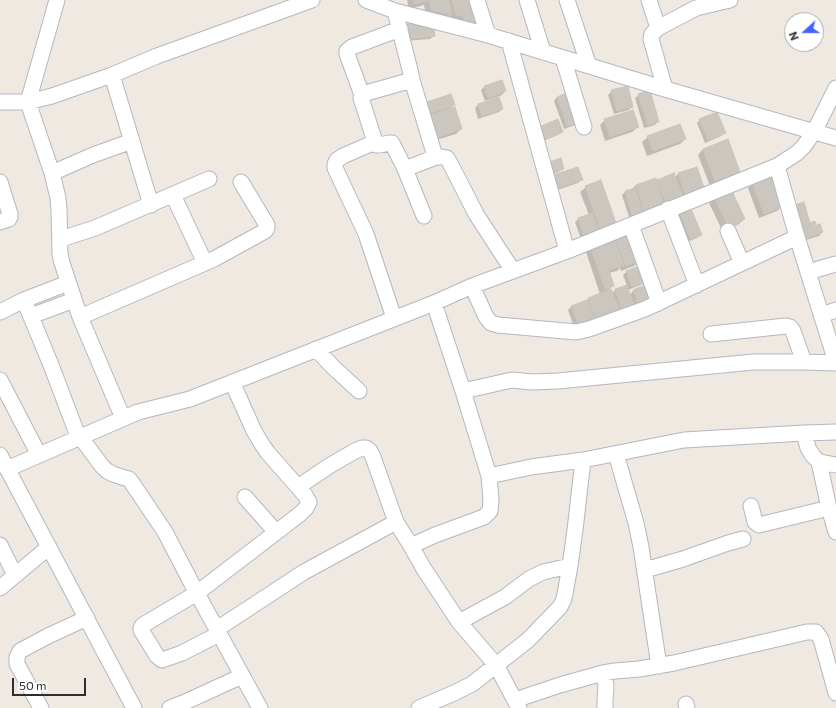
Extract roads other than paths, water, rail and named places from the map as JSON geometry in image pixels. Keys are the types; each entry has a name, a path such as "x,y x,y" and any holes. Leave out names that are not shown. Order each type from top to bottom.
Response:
{"street":[{"path":"57,0 28,102 52,173 59,210 61,239 60,254 68,283 80,317 123,418"},
{"path":"0,102 28,102 52,96 312,0"},
{"path":"366,0 395,10 509,41 665,89 836,138"},
{"path":"477,0 488,35"},
{"path":"527,0 543,52"},
{"path":"567,0 589,66"},
{"path":"649,0 658,28"},
{"path":"665,89 651,39 652,34 658,28 696,8 730,0"},
{"path":"395,10 412,80 436,157"},
{"path":"400,29 352,47 347,51 347,54 362,95 361,98 376,145 392,143 405,169 424,216"},
{"path":"509,41 567,250"},
{"path":"563,58 584,127"},
{"path":"112,75 151,205"},
{"path":"362,95 412,80"},
{"path":"7,469 138,412 190,399 777,166 797,153 804,146 814,132 836,88"},
{"path":"52,173 93,155 132,141"},
{"path":"375,142 343,156 337,160 335,168 366,234 394,318"},
{"path":"405,169 436,157 447,158 476,214 513,271"},
{"path":"463,391 512,380 541,382 753,362 836,363 797,237 777,166"},
{"path":"61,239 95,228 210,179"},
{"path":"0,182 10,214 9,219 0,222"},
{"path":"80,317 214,259 265,231 267,225 241,182"},
{"path":"173,195 205,263"},
{"path":"668,210 697,285"},
{"path":"631,225 659,303"},
{"path":"728,231 742,264"},
{"path":"472,286 486,317 491,323 498,326 576,332 659,303 797,237"},
{"path":"808,272 836,264"},
{"path":"0,312 24,300 68,283"},
{"path":"24,300 52,365 80,438 107,471 129,479 165,532 260,708"},
{"path":"31,316 74,300"},
{"path":"411,546 435,535 484,517 490,511 490,476 434,303"},
{"path":"821,315 836,310"},
{"path":"710,334 786,326 790,327 793,331 804,362"},
{"path":"316,349 359,391"},
{"path":"232,382 254,431 263,446 309,502 303,511 197,593 143,625 141,630 157,656 162,660 182,653 218,631 304,572 396,522"},
{"path":"2,389 39,455"},
{"path":"490,476 531,467 583,460 684,440 836,432"},
{"path":"804,433 808,448 813,456 820,462 836,465"},
{"path":"298,487 345,456 362,448 366,448 370,451 396,522 427,575 459,622 496,665 517,704 560,685 603,673 681,662 807,632 816,632 831,650 836,692"},
{"path":"616,454 636,523 645,570 659,666"},
{"path":"0,455 134,708"},
{"path":"419,708 472,684 528,640 560,607 564,599 570,566 583,460"},
{"path":"820,462 829,508 836,532"},
{"path":"245,497 276,532"},
{"path":"751,506 756,522 759,525 829,508"},
{"path":"645,570 743,539"},
{"path":"0,545 15,576"},
{"path":"0,588 49,547"},
{"path":"459,622 505,597 529,579 543,572 570,566"},
{"path":"41,708 17,664 17,657 20,651 86,618"},
{"path":"603,673 606,685 605,708"},
{"path":"170,708 242,676"}]}
